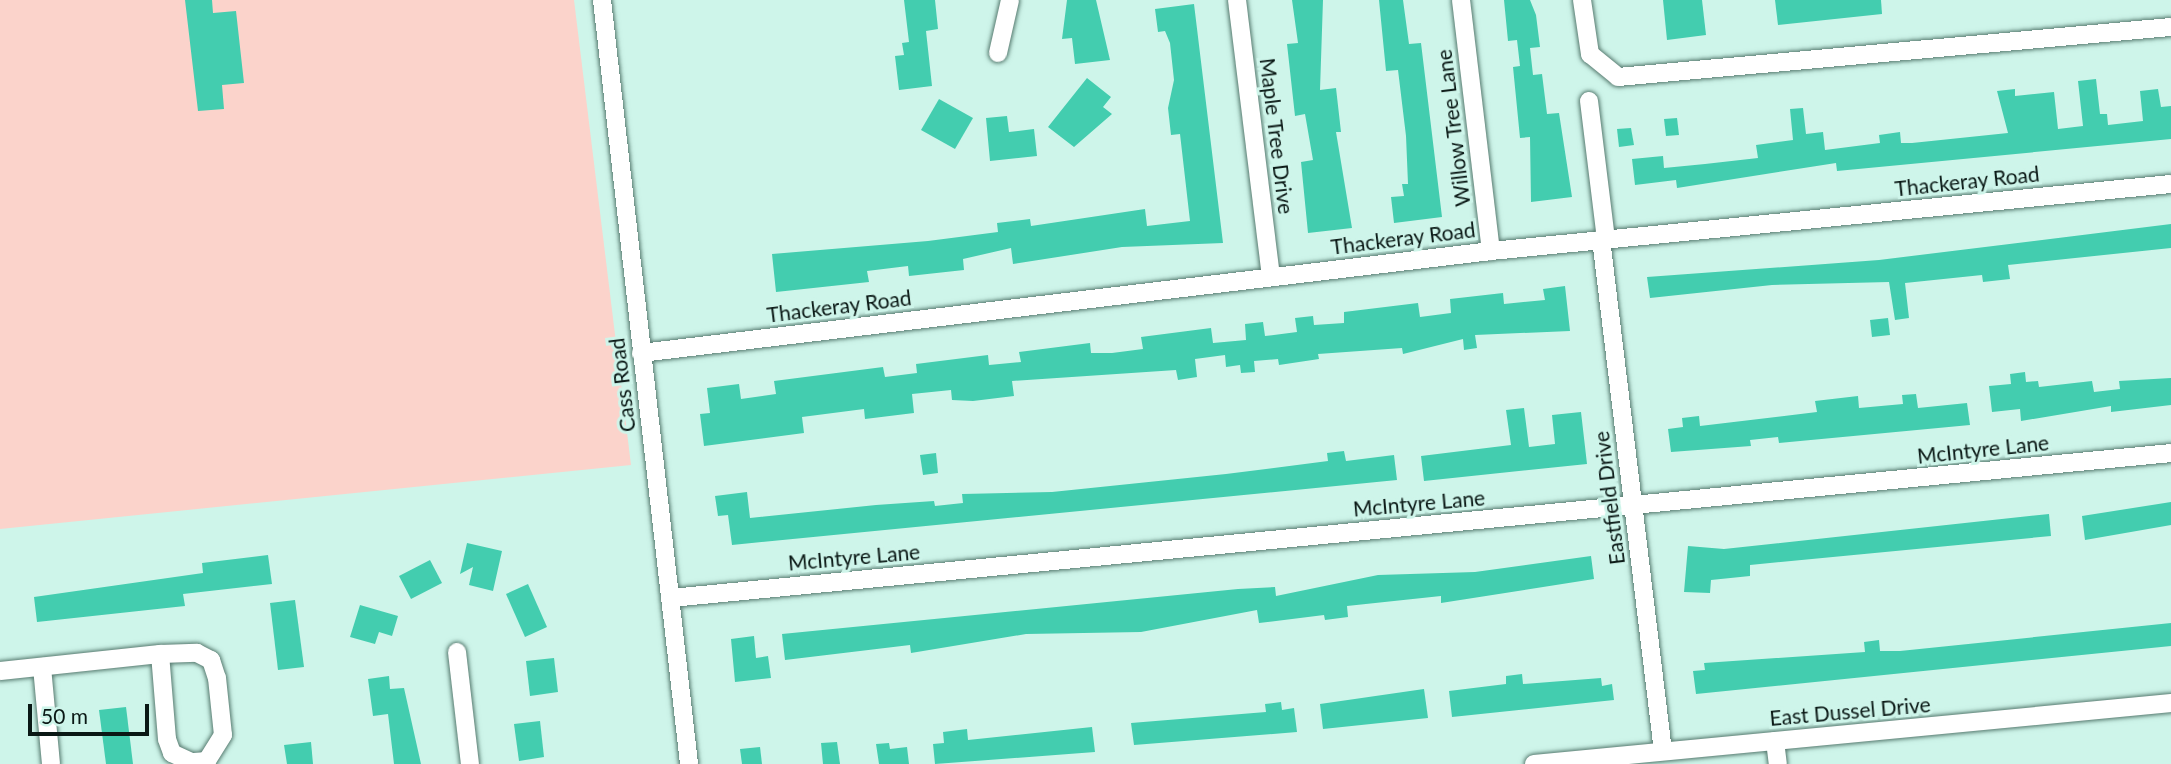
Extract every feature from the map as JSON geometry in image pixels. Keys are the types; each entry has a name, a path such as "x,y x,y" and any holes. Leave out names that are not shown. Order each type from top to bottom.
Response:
{"street":[{"name":"Cass Road","path":"601,0 690,764"},
{"path":"998,53 1010,0"},
{"name":"Maple Tree Drive","path":"1237,0 1271,277"},
{"name":"Willow Tree Lane","path":"1461,0 1491,251"},
{"path":"1582,0 1590,54 1618,77 2171,27"},
{"name":"Eastfield Drive","path":"1589,101 1663,751"},
{"name":"Thackeray Road","path":"641,353 1491,251 2171,184"},
{"name":"McIntyre Lane","path":"671,598 2171,453"},
{"path":"457,652 470,764"},
{"path":"0,671 160,654 197,653 211,660 223,735 207,761 172,753 160,654"},
{"path":"42,667 51,764"},
{"name":"East Dussel Drive","path":"1534,764 2171,703"},
{"path":"1775,741 1778,764"}],"shaded area":[{"path":"0,0 574,0 631,465 0,529"}],"building":[{"path":"185,0 212,0 213,13 236,11 244,83 222,85 224,109 198,111"},
{"path":"904,0 935,0 938,29 926,31 932,86 899,90 895,56 904,55 902,43 909,42"},
{"path":"1067,0 1096,0 1110,60 1075,64 1072,38 1062,39"},
{"path":"1292,0 1323,0 1320,90 1336,88 1341,132 1336,132 1352,228 1308,233 1301,162 1313,160 1305,114 1295,116 1287,44 1298,43"},
{"path":"1379,0 1403,0 1409,44 1421,43 1442,217 1394,223 1391,197 1404,196 1402,184 1408,184 1406,136 1398,70 1386,71"},
{"path":"1504,0 1530,0 1536,15 1540,47 1530,48 1533,75 1542,74 1547,114 1559,113 1572,197 1531,202 1530,137 1520,138 1513,67 1520,66 1517,40 1508,41"},
{"path":"1663,0 1702,0 1706,35 1667,40"},
{"path":"1775,0 1881,0 1882,14 1778,25"},
{"path":"1194,4 1223,243 1122,247 1013,264 1011,248 963,259 964,270 909,276 908,266 867,271 869,282 776,292 772,254 928,241 998,232 997,223 1030,219 1031,226 1145,209 1147,226 1190,221 1180,134 1171,135 1168,108 1174,80 1170,43 1165,31 1158,32 1155,9"},
{"path":"1087,78 1111,97 1103,107 1112,114 1074,147 1048,127"},
{"path":"2096,79 2100,114 2107,114 2108,125 2143,121 2140,91 2158,89 2161,107 2171,106 2171,139 1837,171 1836,163 1677,188 1676,180 1635,185 1632,159 1663,156 1664,168 1758,158 1756,145 1793,140 1790,109 1803,108 1806,134 1823,132 1825,150 1880,143 1879,135 1900,132 1901,143 2008,133 1997,91 2015,89 2015,96 2054,92 2058,129 2083,126 2078,81"},
{"path":"939,99 973,118 955,149 921,130"},
{"path":"1007,116 1009,132 1034,129 1037,156 990,161 986,118"},
{"path":"1677,118 1679,135 1666,136 1664,119"},
{"path":"1631,128 1634,145 1619,147 1617,129"},
{"path":"2171,224 2171,248 2008,265 2010,279 1983,282 1982,275 1905,283 1909,318 1895,320 1889,282 1772,285 1650,298 1647,277 1879,260"},
{"path":"1565,286 1570,331 1475,335 1477,348 1464,350 1463,339 1403,354 1402,348 1318,354 1319,359 1279,365 1278,359 1254,361 1255,372 1241,373 1240,365 1226,367 1225,355 1195,359 1197,377 1178,380 1176,370 1012,381 1014,396 973,401 952,400 951,390 912,394 914,413 865,419 864,409 802,417 804,433 704,446 700,414 710,413 707,388 739,384 741,399 776,394 774,381 883,367 885,377 917,373 916,364 988,355 989,365 1021,362 1019,352 1090,343 1091,353 1112,353 1143,349 1141,337 1211,328 1213,343 1246,340 1245,324 1263,322 1265,336 1297,332 1295,318 1313,316 1314,325 1344,323 1344,312 1418,303 1420,317 1451,313 1450,299 1503,293 1504,304 1545,300 1543,289"},
{"path":"1888,318 1890,335 1872,337 1870,320"},
{"path":"2025,372 2026,382 2038,381 2039,387 2092,381 2094,392 2120,389 2119,381 2171,378 2171,405 2111,412 2111,406 2021,421 2020,409 1992,412 1989,386 2011,384 2010,374"},
{"path":"1916,394 1918,408 1967,403 1970,425 1779,443 1778,437 1750,440 1751,446 1671,452 1668,429 1683,427 1682,418 1699,416 1700,426 1817,412 1815,401 1858,396 1859,408 1903,404 1902,395"},
{"path":"1524,408 1529,447 1555,444 1552,415 1581,412 1587,464 1424,481 1421,456 1511,445 1506,410"},
{"path":"1344,451 1346,461 1394,455 1397,480 732,545 728,515 718,516 715,496 747,492 750,518 934,501 935,506 963,503 962,494 1052,492 1226,474 1328,461 1327,453"},
{"path":"936,453 938,473 923,475 920,455"},
{"path":"2171,502 2171,525 2085,540 2082,516"},
{"path":"2049,514 2051,536 1750,565 1750,576 1711,580 1710,593 1684,592 1688,546 1724,549"},
{"path":"467,543 502,551 493,591 469,585 473,567 460,574"},
{"path":"268,555 272,584 183,594 185,606 37,622 34,597 203,573 202,563"},
{"path":"1591,556 1594,579 1441,603 1441,596 1347,606 1348,617 1325,620 1324,615 1259,623 1257,610 1141,632 1026,634 911,653 910,645 785,660 782,634 1238,589 1275,587 1276,596 1378,575 1475,572"},
{"path":"430,560 442,583 411,599 399,576"},
{"path":"528,584 547,627 525,637 506,594"},
{"path":"295,600 304,667 278,670 270,603"},
{"path":"360,605 398,616 392,636 379,632 375,644 350,637"},
{"path":"2171,623 2171,646 1696,694 1693,671 1705,670 1704,663 1865,652 1864,642 1879,640 1880,651 1900,651"},
{"path":"754,636 756,658 768,656 771,678 735,682 731,639"},
{"path":"554,658 558,692 530,696 526,661"},
{"path":"1522,674 1523,684 1601,678 1602,686 1612,684 1614,700 1452,717 1449,691 1506,684 1506,676"},
{"path":"389,676 390,689 404,688 421,764 394,764 388,714 373,716 368,679"},
{"path":"1424,689 1428,718 1323,729 1320,704"},
{"path":"1281,702 1282,710 1294,708 1297,732 1134,745 1131,723 1266,712 1265,704"},
{"path":"126,707 133,764 106,764 99,710"},
{"path":"540,721 544,757 519,761 514,724"},
{"path":"1092,727 1095,752 935,764 933,744 944,743 943,732 967,729 968,740"},
{"path":"311,742 313,764 287,764 284,745"},
{"path":"837,742 840,764 823,764 821,743"},
{"path":"889,743 890,749 907,747 909,764 879,764 876,744"},
{"path":"760,747 762,764 742,764 740,749"}]}
